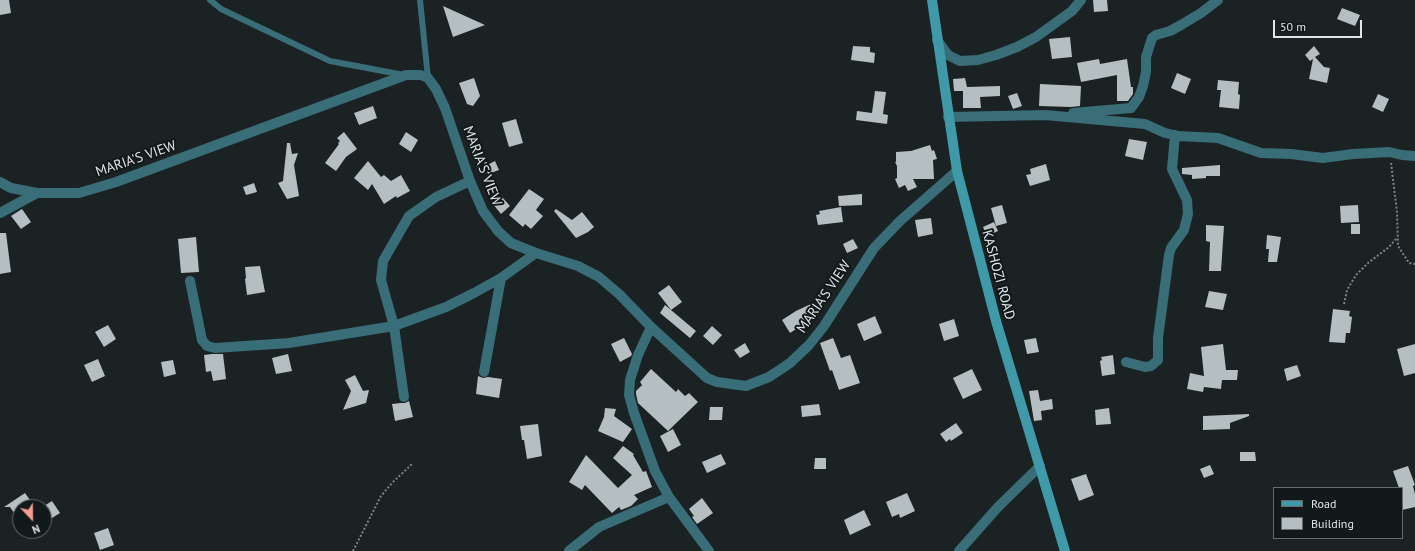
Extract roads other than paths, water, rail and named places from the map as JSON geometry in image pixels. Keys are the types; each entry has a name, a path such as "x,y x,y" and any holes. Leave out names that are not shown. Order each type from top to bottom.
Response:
{"main road":[{"name":"KASHOZI ROAD","path":"932,0 957,171 996,321 1065,551"}],"street":[{"path":"937,40 948,55 960,61 978,60 1017,47 1036,37 1072,11 1081,0"},
{"path":"948,117 1045,115 1131,108 1139,97 1143,86 1146,72 1146,57 1152,38 1181,25 1218,0"},
{"name":"MARIA'S VIEW","path":"0,182 11,188 37,193 79,193 116,182 406,75 421,75 428,78 436,89 445,108 470,181 483,212 498,231 511,243 536,253 578,266 599,277 619,294 650,327 707,378 717,382 746,386 769,377 790,363 809,345 824,326 874,248 900,221 957,171"},
{"path":"1045,115 1145,124 1165,133 1175,135 1218,138 1261,153 1291,154 1323,158 1353,154 1389,152 1415,156"},
{"path":"1126,362 1145,367 1151,366 1158,360 1158,338 1169,255 1171,248 1184,230 1188,214 1187,200 1172,168 1175,135"},
{"path":"404,398 394,326 381,280 383,261 409,216 436,198 470,181"},
{"path":"0,213 37,193"},
{"path":"190,281 202,340 207,346 215,348 289,343 394,326 446,307 474,294 501,278 536,253"},
{"path":"484,372 501,278"},
{"path":"650,327 638,355 630,380 629,395 641,435 655,471 669,497 709,551"},
{"path":"959,551 998,507 1040,466"},
{"path":"569,551 599,527 669,497"}],"lane":[{"path":"210,0 221,9 330,61 406,75"},
{"path":"420,0 428,78"}]}
